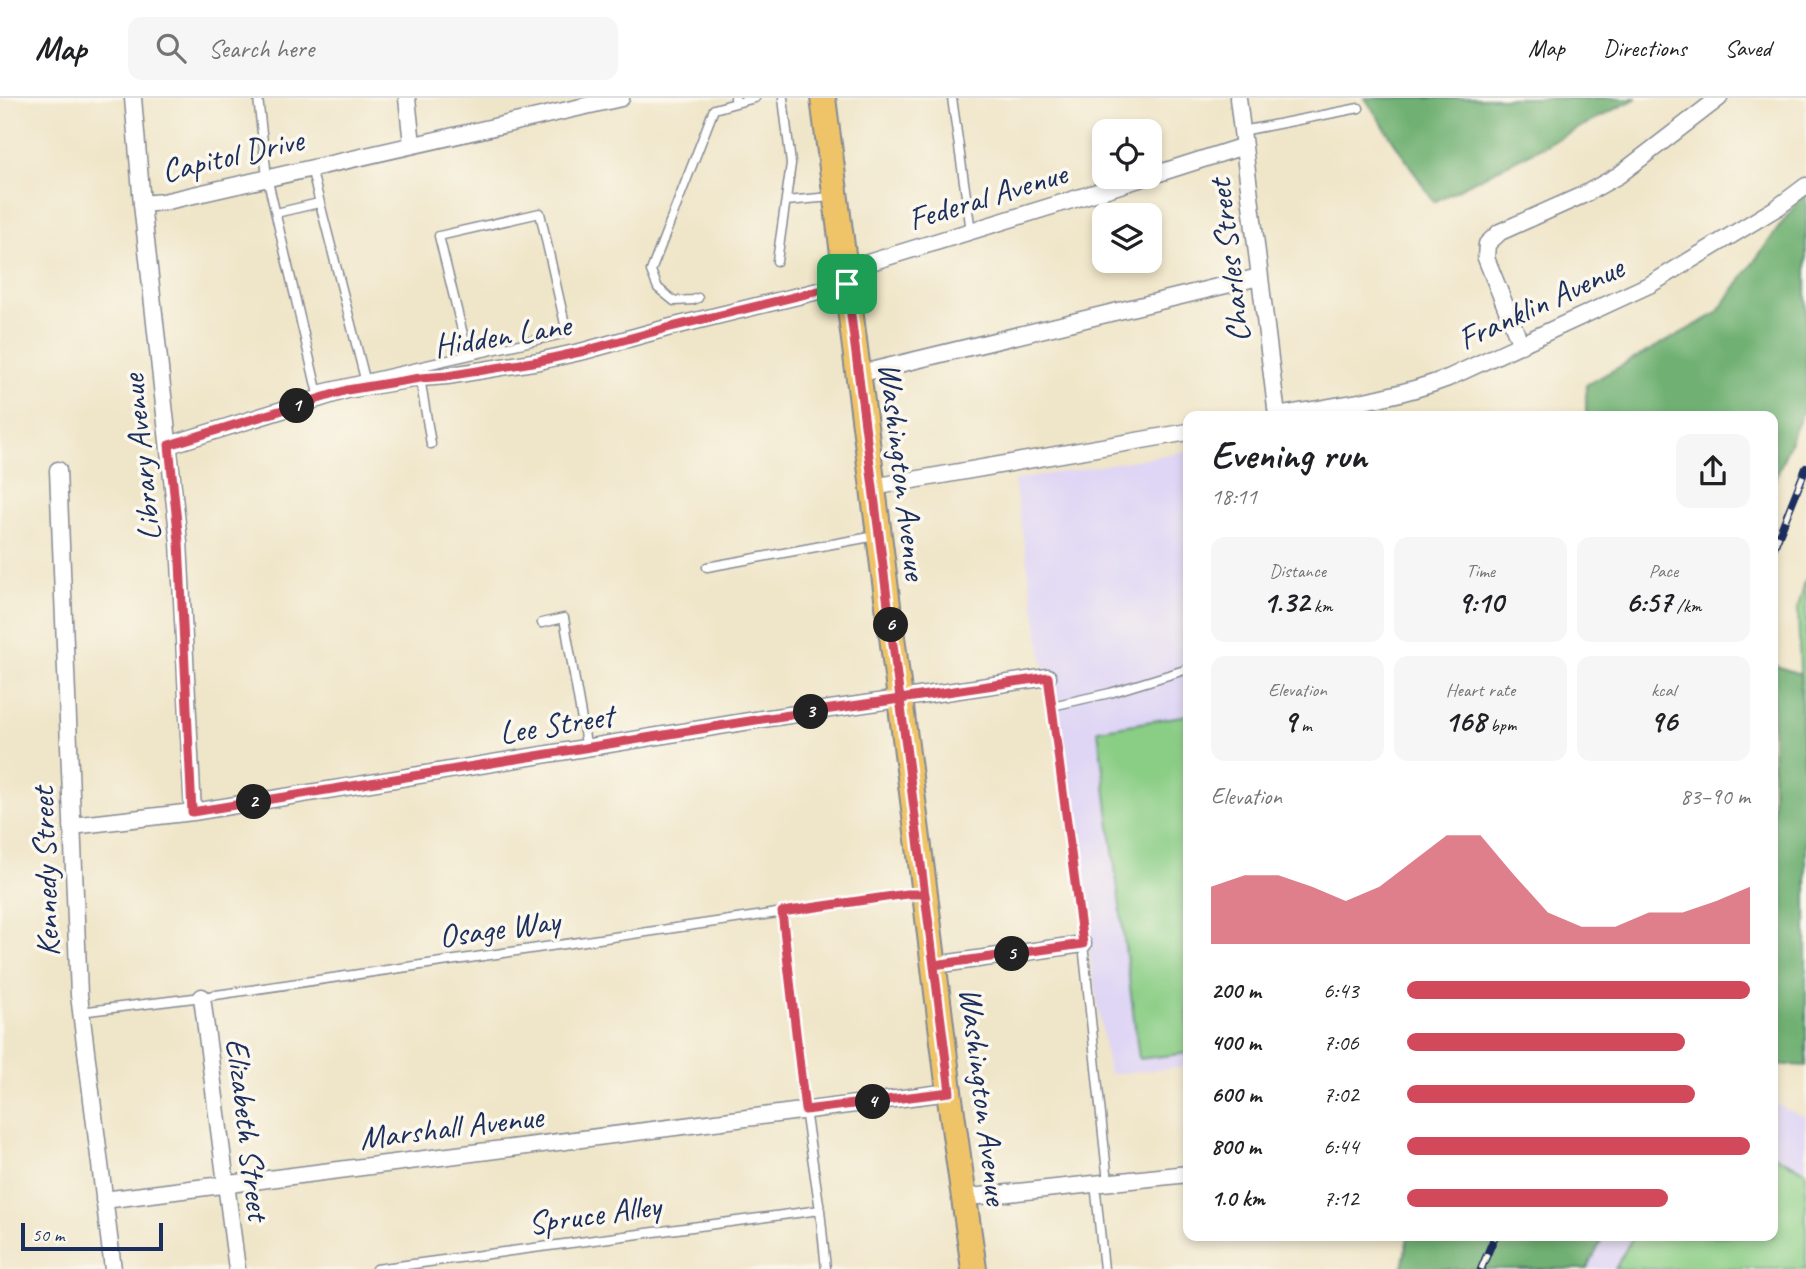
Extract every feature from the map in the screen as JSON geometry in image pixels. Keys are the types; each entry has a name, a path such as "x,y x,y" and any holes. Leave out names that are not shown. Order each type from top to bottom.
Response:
{"main road":[{"name":"Washington Avenue","path":"822,98 974,1269"}],"street":[{"name":"Library Avenue","path":"133,98 179,542 192,812"},
{"path":"407,98 412,144"},
{"name":"Capitol Drive","path":"142,204 163,202 579,103 621,98"},
{"name":"Charles Street","path":"1238,98 1275,411"},
{"path":"1521,345 1486,258 1487,244 1500,232 1585,194 1619,175 1720,98"},
{"name":"Federal Avenue","path":"1162,171 1243,139"},
{"name":"Franklin Avenue","path":"1303,411 1423,387 1521,345 1651,284 1778,207 1806,186"},
{"name":"Federal Avenue","path":"846,277 971,231 1106,189"},
{"name":"Hidden Lane","path":"169,445 347,390 504,367 584,351 846,277"},
{"path":"858,374 1259,277"},
{"path":"873,487 1183,433"},
{"name":"Kennedy Street","path":"58,470 80,1012 113,1269"},
{"name":"Lee Street","path":"72,826 192,812 762,719 1048,677"},
{"path":"934,965 1083,944"},
{"name":"Elizabeth Street","path":"202,997 237,1269"},
{"name":"Marshall Avenue","path":"104,1200 950,1092"},
{"path":"964,1196 1183,1175"}],"lane":[{"path":"258,98 267,177 317,390 567,333 540,212 439,236 467,355"},
{"path":"698,298 674,301 658,288 651,271 715,109 735,101 755,98"},
{"path":"777,261 791,164 783,98"},
{"path":"952,98 971,231"},
{"path":"1243,139 1359,108"},
{"path":"311,167 365,379"},
{"path":"786,201 836,197"},
{"path":"276,214 320,203"},
{"path":"420,378 431,444"},
{"path":"707,567 879,536"},
{"path":"542,623 564,618 587,748"},
{"path":"1052,706 1110,693 1183,671"},
{"path":"1048,677 1083,944 1102,1183 1104,1269"},
{"name":"Osage Way","path":"80,1012 202,997 907,894 925,894"},
{"path":"782,912 826,1269"},
{"name":"Spruce Alley","path":"376,1269 820,1210"}],"shaded area":[{"path":"1183,452 1183,1067 1109,1074 1014,480"},
{"path":"1778,1105 1806,1116 1806,1269 1587,1269 1601,1241 1778,1241"}],"green space":[{"path":"1365,98 1637,98 1434,202"},
{"path":"1806,190 1806,404 1778,472 1778,411 1586,411 1586,385 1716,314"},
{"path":"1806,578 1806,774 1803,767 1798,607"},
{"path":"1778,667 1800,674 1803,767 1806,774 1806,1066 1778,1064"},
{"path":"1183,716 1183,1054 1139,1059 1098,730"},
{"path":"1778,1157 1806,1171 1806,1269 1615,1269 1630,1241 1778,1241"},
{"path":"1407,1241 1601,1241 1587,1269 1402,1269"}],"railway":[{"path":"1778,538 1806,468"},
{"path":"1481,1269 1493,1241"}],"route":[{"path":"847,284 539,361 347,390 169,445 183,603 192,812 900,699 914,804 925,894 950,1092 805,1110 782,912 907,894 925,894 934,965 1083,944 1048,677 900,699 847,284"}]}
